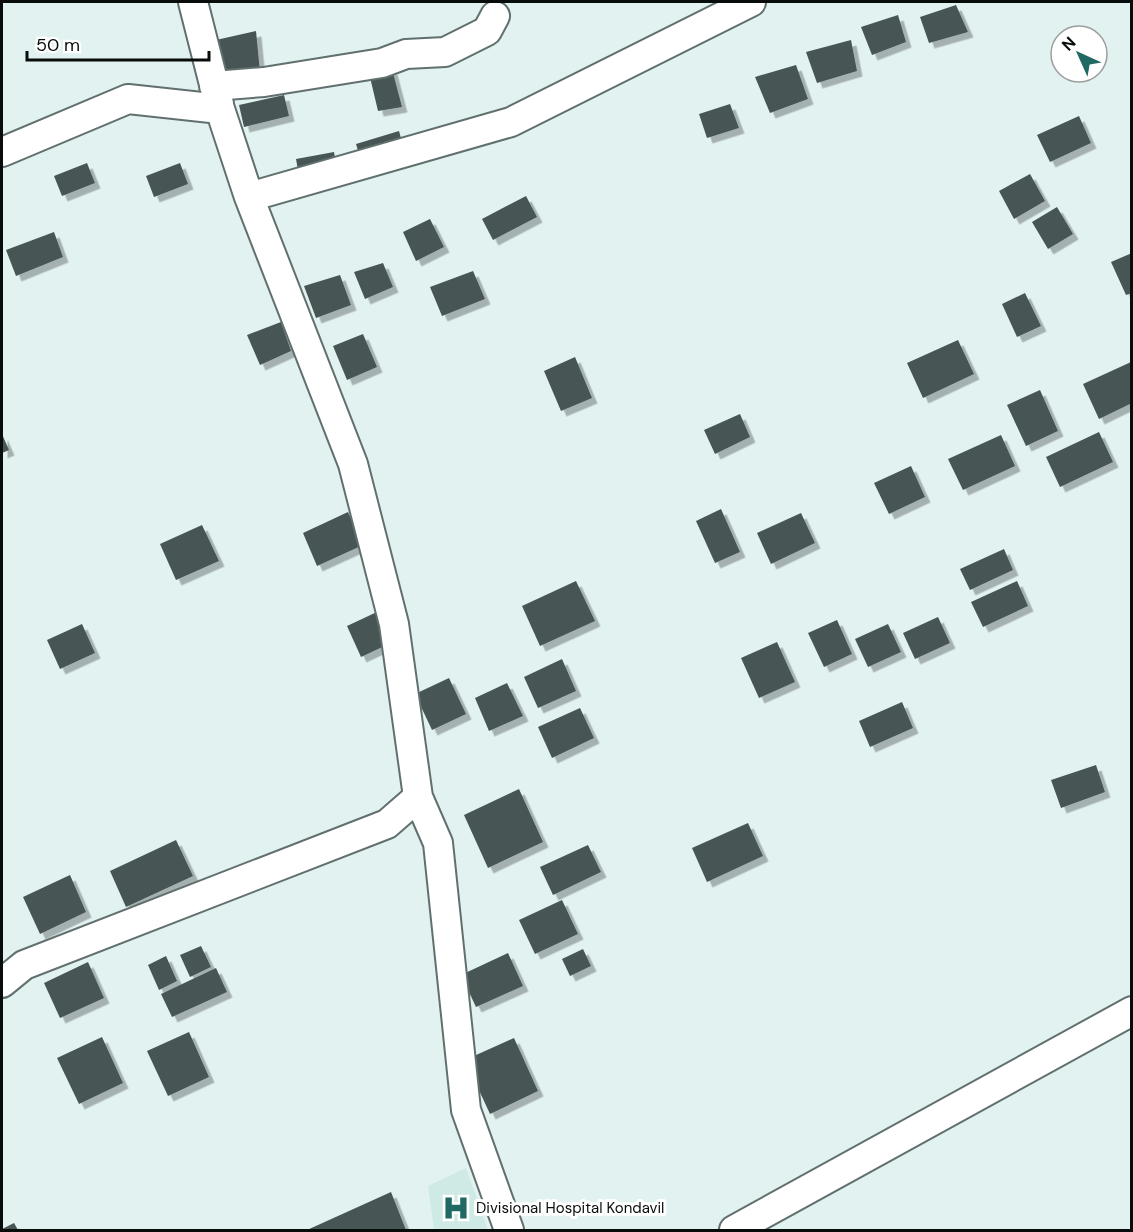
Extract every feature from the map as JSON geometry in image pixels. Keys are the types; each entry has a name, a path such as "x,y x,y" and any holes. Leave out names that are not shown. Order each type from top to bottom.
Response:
{"street":[{"path":"193,2 217,97 249,197 353,464 394,624 418,797 438,843 466,1110 509,1230"},
{"path":"249,197 511,122 752,2"},
{"path":"2,152 128,99 217,97 264,82 382,63 406,54 445,52 487,31 495,16"},
{"path":"2,983 24,965 387,824 418,797"},
{"path":"734,1230 1131,1011"}],"shaded area":[{"name":"Divisional Hospital Kondavil","path":"466,1168 488,1230 434,1230 428,1186"}],"building":[{"path":"956,5 968,32 929,43 920,17"},
{"path":"898,15 906,42 872,55 861,27"},
{"path":"256,31 260,72 221,77 216,40"},
{"path":"851,40 857,71 817,83 806,52"},
{"path":"796,65 808,99 770,113 755,77"},
{"path":"392,69 402,107 378,111 369,73"},
{"path":"284,95 289,116 244,127 239,105"},
{"path":"730,104 739,128 707,138 699,114"},
{"path":"1079,116 1091,143 1050,162 1037,135"},
{"path":"399,131 404,149 361,161 356,144"},
{"path":"334,152 337,169 299,176 296,159"},
{"path":"87,163 95,183 62,196 54,176"},
{"path":"180,163 188,184 154,197 146,176"},
{"path":"1030,174 1045,201 1014,219 999,191"},
{"path":"526,196 537,217 493,240 482,219"},
{"path":"1057,207 1073,234 1048,249 1032,222"},
{"path":"430,219 444,247 416,261 403,232"},
{"path":"54,232 63,257 16,276 6,250"},
{"path":"1132,253 1132,293 1126,295 1111,262"},
{"path":"383,263 393,287 365,299 354,272"},
{"path":"473,271 485,299 442,316 430,287"},
{"path":"340,275 351,305 316,318 304,286"},
{"path":"1025,293 1041,326 1017,337 1002,304"},
{"path":"281,322 291,351 260,365 247,335"},
{"path":"363,334 377,367 347,380 333,346"},
{"path":"958,340 974,374 923,398 907,363"},
{"path":"575,357 592,398 561,411 544,371"},
{"path":"1131,362 1132,403 1099,419 1083,384"},
{"path":"1040,390 1058,431 1026,446 1007,405"},
{"path":"740,414 750,437 715,454 704,430"},
{"path":"1099,432 1113,462 1060,487 1046,457"},
{"path":"2,434 9,450 2,453"},
{"path":"1001,435 1015,466 963,490 948,459"},
{"path":"911,466 925,497 889,514 874,483"},
{"path":"721,509 740,552 715,563 696,521"},
{"path":"348,512 363,545 317,566 303,533"},
{"path":"801,513 815,543 771,564 757,533"},
{"path":"202,525 219,561 176,580 160,544"},
{"path":"1004,549 1013,570 970,590 960,569"},
{"path":"576,581 595,621 540,646 522,606"},
{"path":"1017,581 1028,606 983,627 971,602"},
{"path":"379,611 393,642 361,657 347,626"},
{"path":"938,617 950,643 915,659 903,633"},
{"path":"837,620 852,654 824,667 808,633"},
{"path":"82,624 95,653 60,669 47,640"},
{"path":"888,624 901,652 868,667 855,639"},
{"path":"777,642 795,682 759,698 741,658"},
{"path":"562,659 576,691 538,708 524,677"},
{"path":"449,678 466,714 432,730 415,694"},
{"path":"507,683 523,716 489,731 475,698"},
{"path":"902,702 913,728 870,747 859,721"},
{"path":"580,708 594,738 552,758 538,727"},
{"path":"1096,765 1105,792 1061,808 1051,780"},
{"path":"519,789 543,842 488,868 464,815"},
{"path":"748,823 763,856 707,882 692,848"},
{"path":"176,840 193,876 126,907 110,871"},
{"path":"588,845 601,872 553,895 540,867"},
{"path":"70,875 86,912 40,934 23,897"},
{"path":"562,900 578,934 535,954 519,920"},
{"path":"201,946 211,967 190,977 180,955"},
{"path":"583,949 591,966 570,976 562,959"},
{"path":"508,953 523,986 476,1007 461,975"},
{"path":"166,956 177,981 159,990 148,965"},
{"path":"88,962 104,998 60,1018 44,983"},
{"path":"216,968 227,992 172,1017 161,994"},
{"path":"189,1032 209,1077 168,1096 147,1051"},
{"path":"102,1037 123,1083 79,1104 57,1058"},
{"path":"514,1038 538,1091 490,1114 465,1060"},
{"path":"391,1192 406,1230 307,1230"},
{"path":"14,1223 18,1230 2,1230 2,1229"}],"place":[{"name":"Divisional Hospital Kondavil","path":"456,1208"}]}
